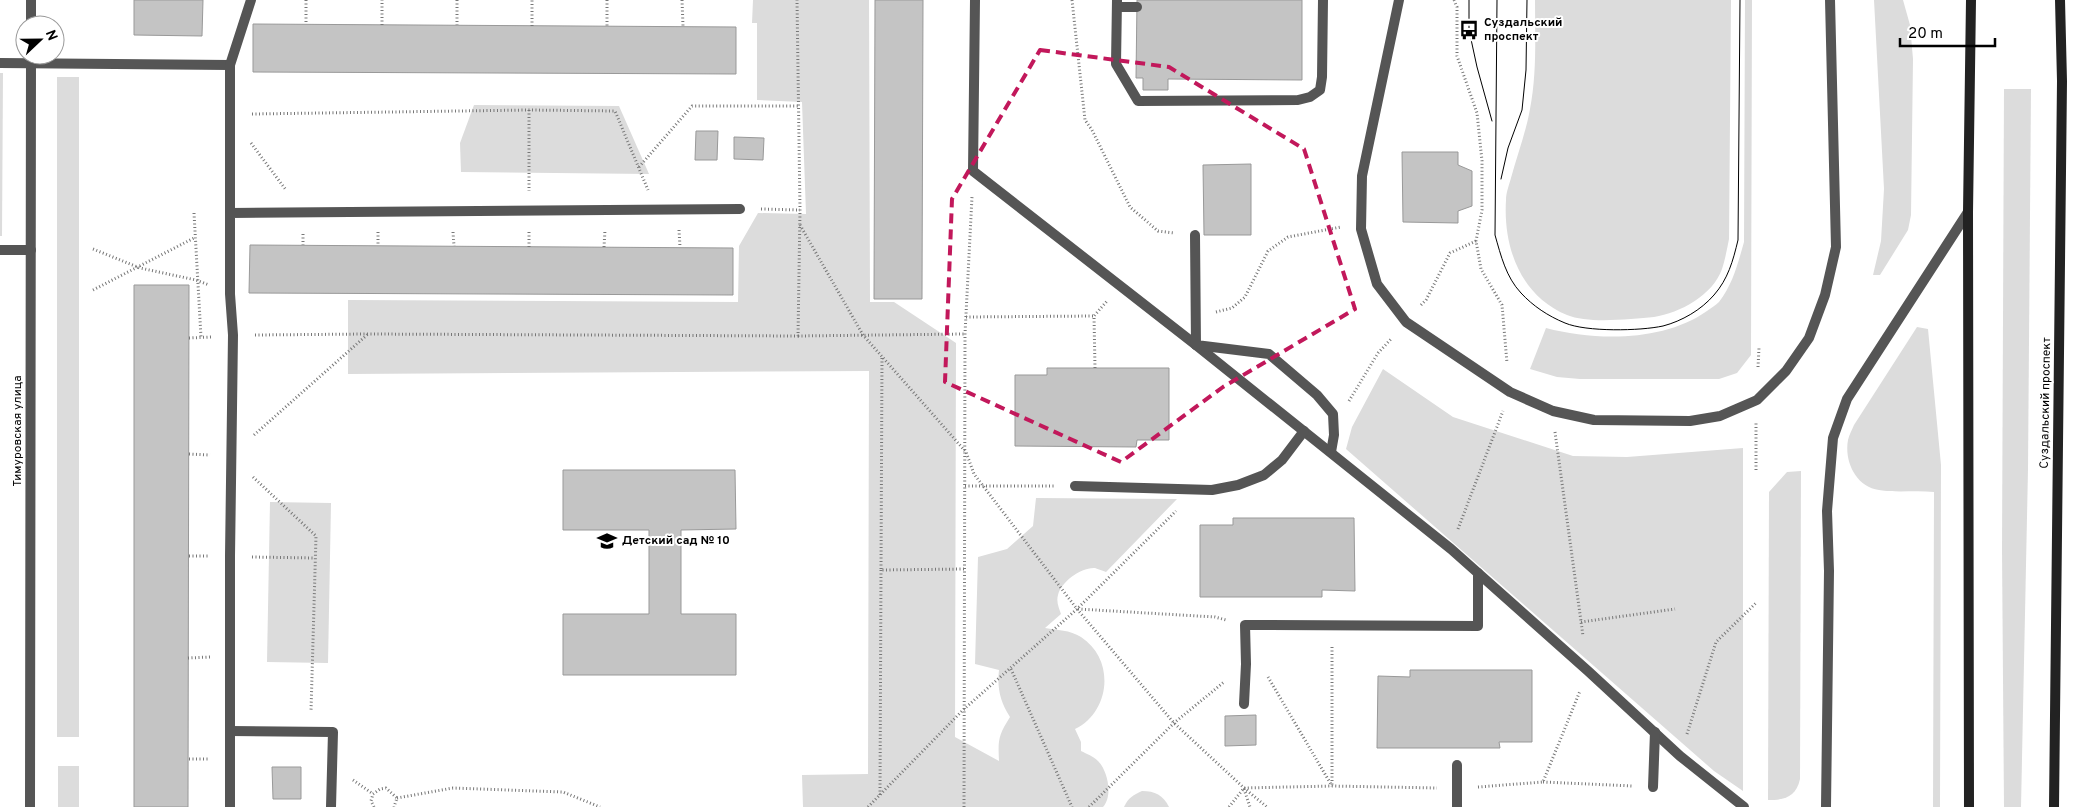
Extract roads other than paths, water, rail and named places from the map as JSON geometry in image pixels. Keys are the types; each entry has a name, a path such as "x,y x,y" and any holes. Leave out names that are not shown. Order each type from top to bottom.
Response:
{"main road":[{"path":"1969,807 1968,212 1971,0"},
{"name":"Суздальский проспект","path":"2054,807 2062,81 2060,0"}],"street":[{"path":"31,0 31,15"},
{"path":"230,807 233,335 230,294 230,66 250,0"},
{"path":"975,0 973,171 1196,345 1451,549 1588,670 1680,756 1744,807"},
{"path":"1137,7 1117,4 1116,64 1138,101 1298,100 1310,97 1320,90 1322,77 1323,0"},
{"path":"1399,0 1362,176 1361,229 1377,284 1406,322 1510,392 1553,411 1594,420 1690,421 1720,416 1757,400 1786,371 1810,338 1825,295 1836,247 1830,0"},
{"path":"65,60 230,66"},
{"path":"0,63 15,61"},
{"name":"Тимуровская улица","path":"30,807 31,65"},
{"path":"230,212 740,209"},
{"path":"1826,807 1829,571 1826,511 1833,438 1847,399 1968,212"},
{"path":"1195,235 1196,345"},
{"path":"0,250 31,250"},
{"path":"1196,345 1269,354 1317,395 1333,414 1334,435 1330,452"},
{"path":"1075,486 1212,490 1238,485 1264,475 1282,460 1304,431"},
{"path":"1244,704 1245,625 1478,626 1478,573"},
{"path":"230,731 333,732 331,807"},
{"path":"1653,787 1655,732"},
{"path":"1457,765 1457,807"}],"tram line":[{"path":"1469,0 1469,30 1492,121"},
{"path":"1497,0 1495,235 1502,258 1516,287 1541,310 1574,326 1613,330 1653,328 1684,318 1697,310 1714,295 1723,283 1729,269 1738,240 1740,0"},
{"path":"1501,179 1508,148 1522,110 1526,70 1527,0"}],"place":[{"name":"Суздальский проспект","path":"1469,30"},
{"name":"Детский сад № 10","path":"607,541"}]}
